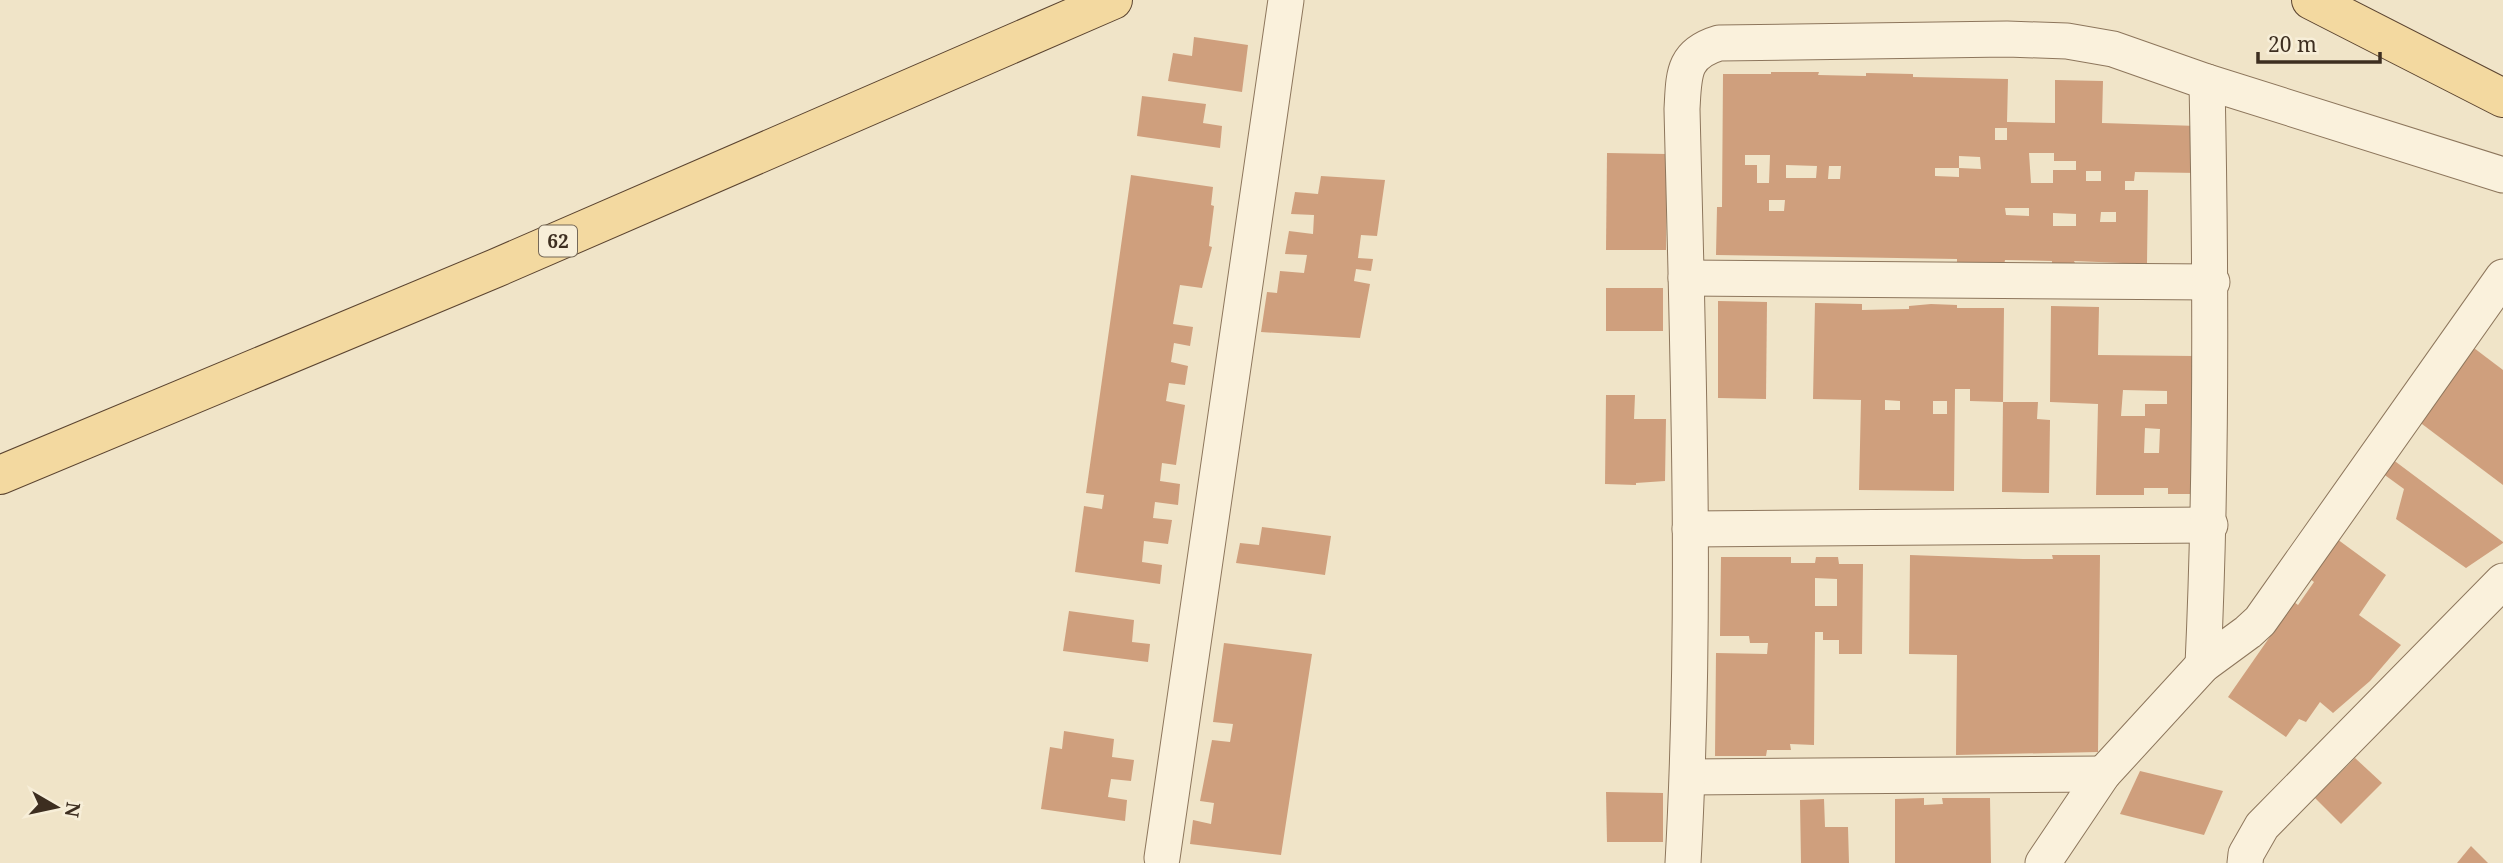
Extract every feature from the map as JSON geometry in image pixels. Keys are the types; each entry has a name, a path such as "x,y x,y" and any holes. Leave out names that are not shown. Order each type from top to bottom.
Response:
{"main road":[{"name":"62","path":"0,475 496,268 1113,0"},
{"path":"2311,0 2503,98"}],"street":[{"path":"1162,858 1286,0"},
{"path":"1683,863 1688,777 1690,529 1683,89 1692,56 1703,47 1719,43 2007,39 2067,41 2113,49 2207,82 2503,175"},
{"path":"2203,665 2210,525 2211,282 2207,82"},
{"path":"2043,863 2103,774 2203,665 2260,621 2503,277"},
{"path":"1686,278 2211,282"},
{"path":"1690,529 2210,525"},
{"path":"2245,863 2246,854 2262,827 2503,581"},
{"path":"1688,777 2103,774"}],"building":[{"path":"1194,37 1248,45 1242,92 1168,81 1173,53 1192,56"},
{"path":"1819,72 1818,75 1866,76 1866,73 2008,79 2007,122 2055,123 2055,80 2103,81 2102,123 2198,126 2198,173 2135,172 2134,181 2125,181 2125,190 2148,190 2147,264 2005,260 2004,266 1957,267 1957,259 1716,255 1717,207 1722,207 1723,74","holes":["1995,128 2007,128 2007,140 1995,140","2029,153 2054,153 2054,161 2076,161 2076,170 2053,170 2053,183 2031,183","1745,155 1770,155 1769,183 1757,183 1757,165 1745,165","1959,156 1980,157 1981,169 1959,168","1786,165 1817,166 1816,178 1786,178","1829,166 1841,166 1840,179 1828,179","1935,168 1959,168 1959,177 1935,176","2086,171 2101,171 2101,181 2086,181","1769,200 1785,200 1784,211 1769,211","2005,208 2029,208 2029,216 2006,215","2101,212 2116,212 2116,222 2100,222","2053,213 2076,214 2076,226 2053,226"]},
{"path":"1142,96 1206,104 1203,123 1222,126 1220,148 1137,136"},
{"path":"1607,153 1667,154 1666,250 1606,250"},
{"path":"1131,175 1213,187 1211,205 1214,206 1209,246 1212,247 1202,288 1180,285 1173,324 1193,327 1190,346 1174,343 1171,362 1188,366 1185,385 1169,383 1166,401 1185,405 1176,465 1162,463 1160,481 1180,484 1178,505 1155,502 1153,518 1172,520 1168,544 1144,541 1142,562 1162,565 1160,584 1075,572 1084,506 1102,509 1104,495 1086,493"},
{"path":"1321,176 1385,180 1377,236 1361,235 1358,258 1373,259 1371,271 1356,269 1354,281 1370,284 1360,338 1261,332 1267,292 1277,293 1280,271 1304,273 1307,255 1285,254 1289,231 1313,234 1314,215 1291,214 1295,192 1318,194"},
{"path":"1606,288 1663,288 1663,331 1606,331"},
{"path":"1718,301 1767,302 1766,399 1718,398"},
{"path":"1815,303 1862,304 1862,310 1909,309 1909,306 1931,304 1957,305 1957,308 2004,308 2003,402 1970,401 1970,389 1955,389 1954,491 1859,490 1861,400 1813,399","holes":["1885,400 1900,401 1900,410 1885,410","1933,401 1947,401 1947,414 1933,414"]},
{"path":"2051,306 2099,307 2098,355 2193,356 2191,494 2168,494 2168,488 2144,488 2144,495 2096,495 2098,404 2050,402","holes":["2123,390 2167,391 2167,404 2145,404 2145,416 2121,416","2145,428 2160,429 2159,453 2144,453"]},
{"path":"2470,345 2503,370 2503,485 2418,421"},
{"path":"1606,395 1635,395 1634,419 1666,419 1665,481 1636,485 1605,484"},
{"path":"2003,402 2038,402 2037,419 2050,420 2049,493 2002,492"},
{"path":"2392,459 2503,543 2466,568 2396,519 2404,489 2382,473"},
{"path":"1262,527 1331,536 1325,575 1236,563 1240,543 1259,545"},
{"path":"2337,539 2386,575 2359,615 2401,645 2370,681 2333,713 2320,702 2306,722 2299,719 2286,737 2228,697 2294,602 2298,605 2314,582 2310,579"},
{"path":"1910,555 2053,559 2052,555 2100,555 2098,752 1956,755 1957,655 1909,654"},
{"path":"1721,557 1791,557 1791,563 1815,563 1816,557 1838,557 1839,564 1863,564 1862,654 1839,654 1839,640 1823,640 1823,632 1815,632 1814,745 1790,744 1791,750 1767,750 1766,756 1715,756 1716,653 1767,654 1768,643 1750,643 1749,636 1720,636","holes":["1815,578 1837,579 1837,606 1815,606"]},
{"path":"1069,611 1134,620 1132,642 1150,644 1148,662 1063,651"},
{"path":"1224,643 1312,654 1281,855 1190,844 1193,820 1211,824 1214,803 1200,801 1212,740 1230,742 1233,724 1213,722"},
{"path":"1064,731 1114,739 1112,757 1134,760 1131,781 1111,779 1108,797 1127,800 1125,821 1041,809 1050,747 1062,749"},
{"path":"2355,758 2382,783 2341,824 2315,798"},
{"path":"2140,771 2223,791 2204,835 2120,814"},
{"path":"1606,792 1663,793 1663,842 1607,842"},
{"path":"1924,798 1924,805 1943,804 1942,798 1990,798 1991,863 1895,863 1895,799"},
{"path":"1824,799 1825,827 1848,827 1849,863 1801,863 1800,800"},
{"path":"2471,846 2488,863 2457,863"}]}
